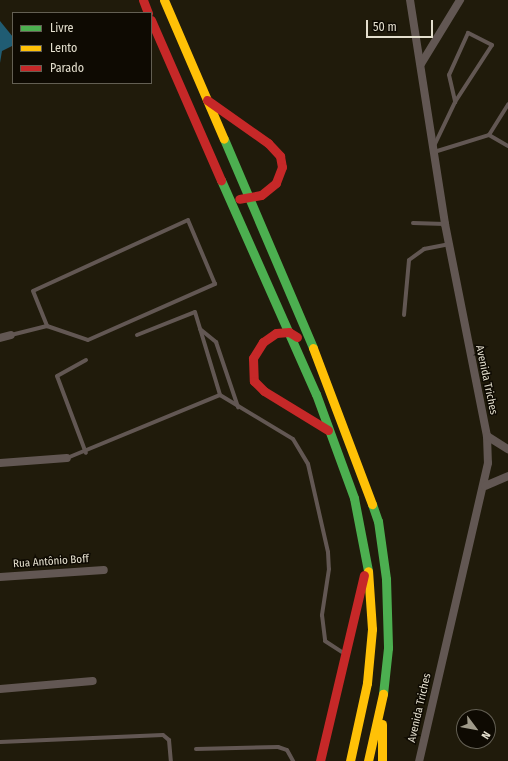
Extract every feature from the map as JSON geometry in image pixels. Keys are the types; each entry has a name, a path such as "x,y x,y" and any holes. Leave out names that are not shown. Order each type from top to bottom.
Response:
{"highway":[{"path":"142,0 148,12"},
{"path":"164,0 248,200 315,352 378,521 387,613 386,676 382,706 368,761"},
{"path":"152,22 226,196 289,332 354,498 366,561 372,628 367,683 350,761"},
{"path":"207,100 268,143 280,156 281,171 276,183 261,195 248,200 226,196"},
{"path":"315,352 289,332 276,333 263,342 254,358 254,380 264,391 328,430"},
{"path":"320,761 366,561"},
{"path":"382,706 382,761"}],"street":[{"name":"Avenida Triches","path":"410,0 449,244 487,436 485,486 419,761"},
{"path":"421,64 460,0"},
{"path":"0,338 11,336"},
{"path":"487,436 508,448"},
{"path":"0,463 68,458"},
{"path":"485,486 508,476"},
{"name":"Rua Antônio Boff","path":"0,577 104,570"},
{"path":"0,689 93,681"}],"lane":[{"path":"434,149 455,102 492,45 468,33 449,75 455,102"},
{"path":"434,149 489,135 508,105"},
{"path":"489,135 508,146"},
{"path":"11,336 47,326 88,340 215,284 188,220 33,291 47,326"},
{"path":"413,224 446,224"},
{"path":"404,315 409,260 424,249 449,244"},
{"path":"137,335 195,312 220,395 238,407 287,433 308,464 328,552 322,628 325,641 346,653"},
{"path":"200,329 216,342 238,407"},
{"path":"86,360 57,376 86,453"},
{"path":"68,458 86,453 220,395"},
{"path":"0,742 163,735 169,740 171,761"},
{"path":"196,749 278,747 287,750 293,761"}],"water":[{"path":"0,21 12,36 12,46 2,51 0,63"}],"traffic: fast":[{"path":"224,139 313,348"},
{"path":"221,180 316,394 354,498 368,571"},
{"path":"372,504 378,521 386,579 388,648 383,694"}],"traffic: slow":[{"path":"164,0 224,139"},
{"path":"313,348 372,504"},
{"path":"350,761 367,683 372,629 368,571"},
{"path":"368,761 383,694"},
{"path":"382,724 382,761"}],"traffic: jam":[{"path":"143,0 148,12"},
{"path":"152,22 221,180"},
{"path":"207,100 268,143 280,156 282,167 276,183 261,195 239,199"},
{"path":"297,337 289,332 276,333 263,342 253,358 254,381 264,391 328,430"},
{"path":"320,761 364,575"}]}
